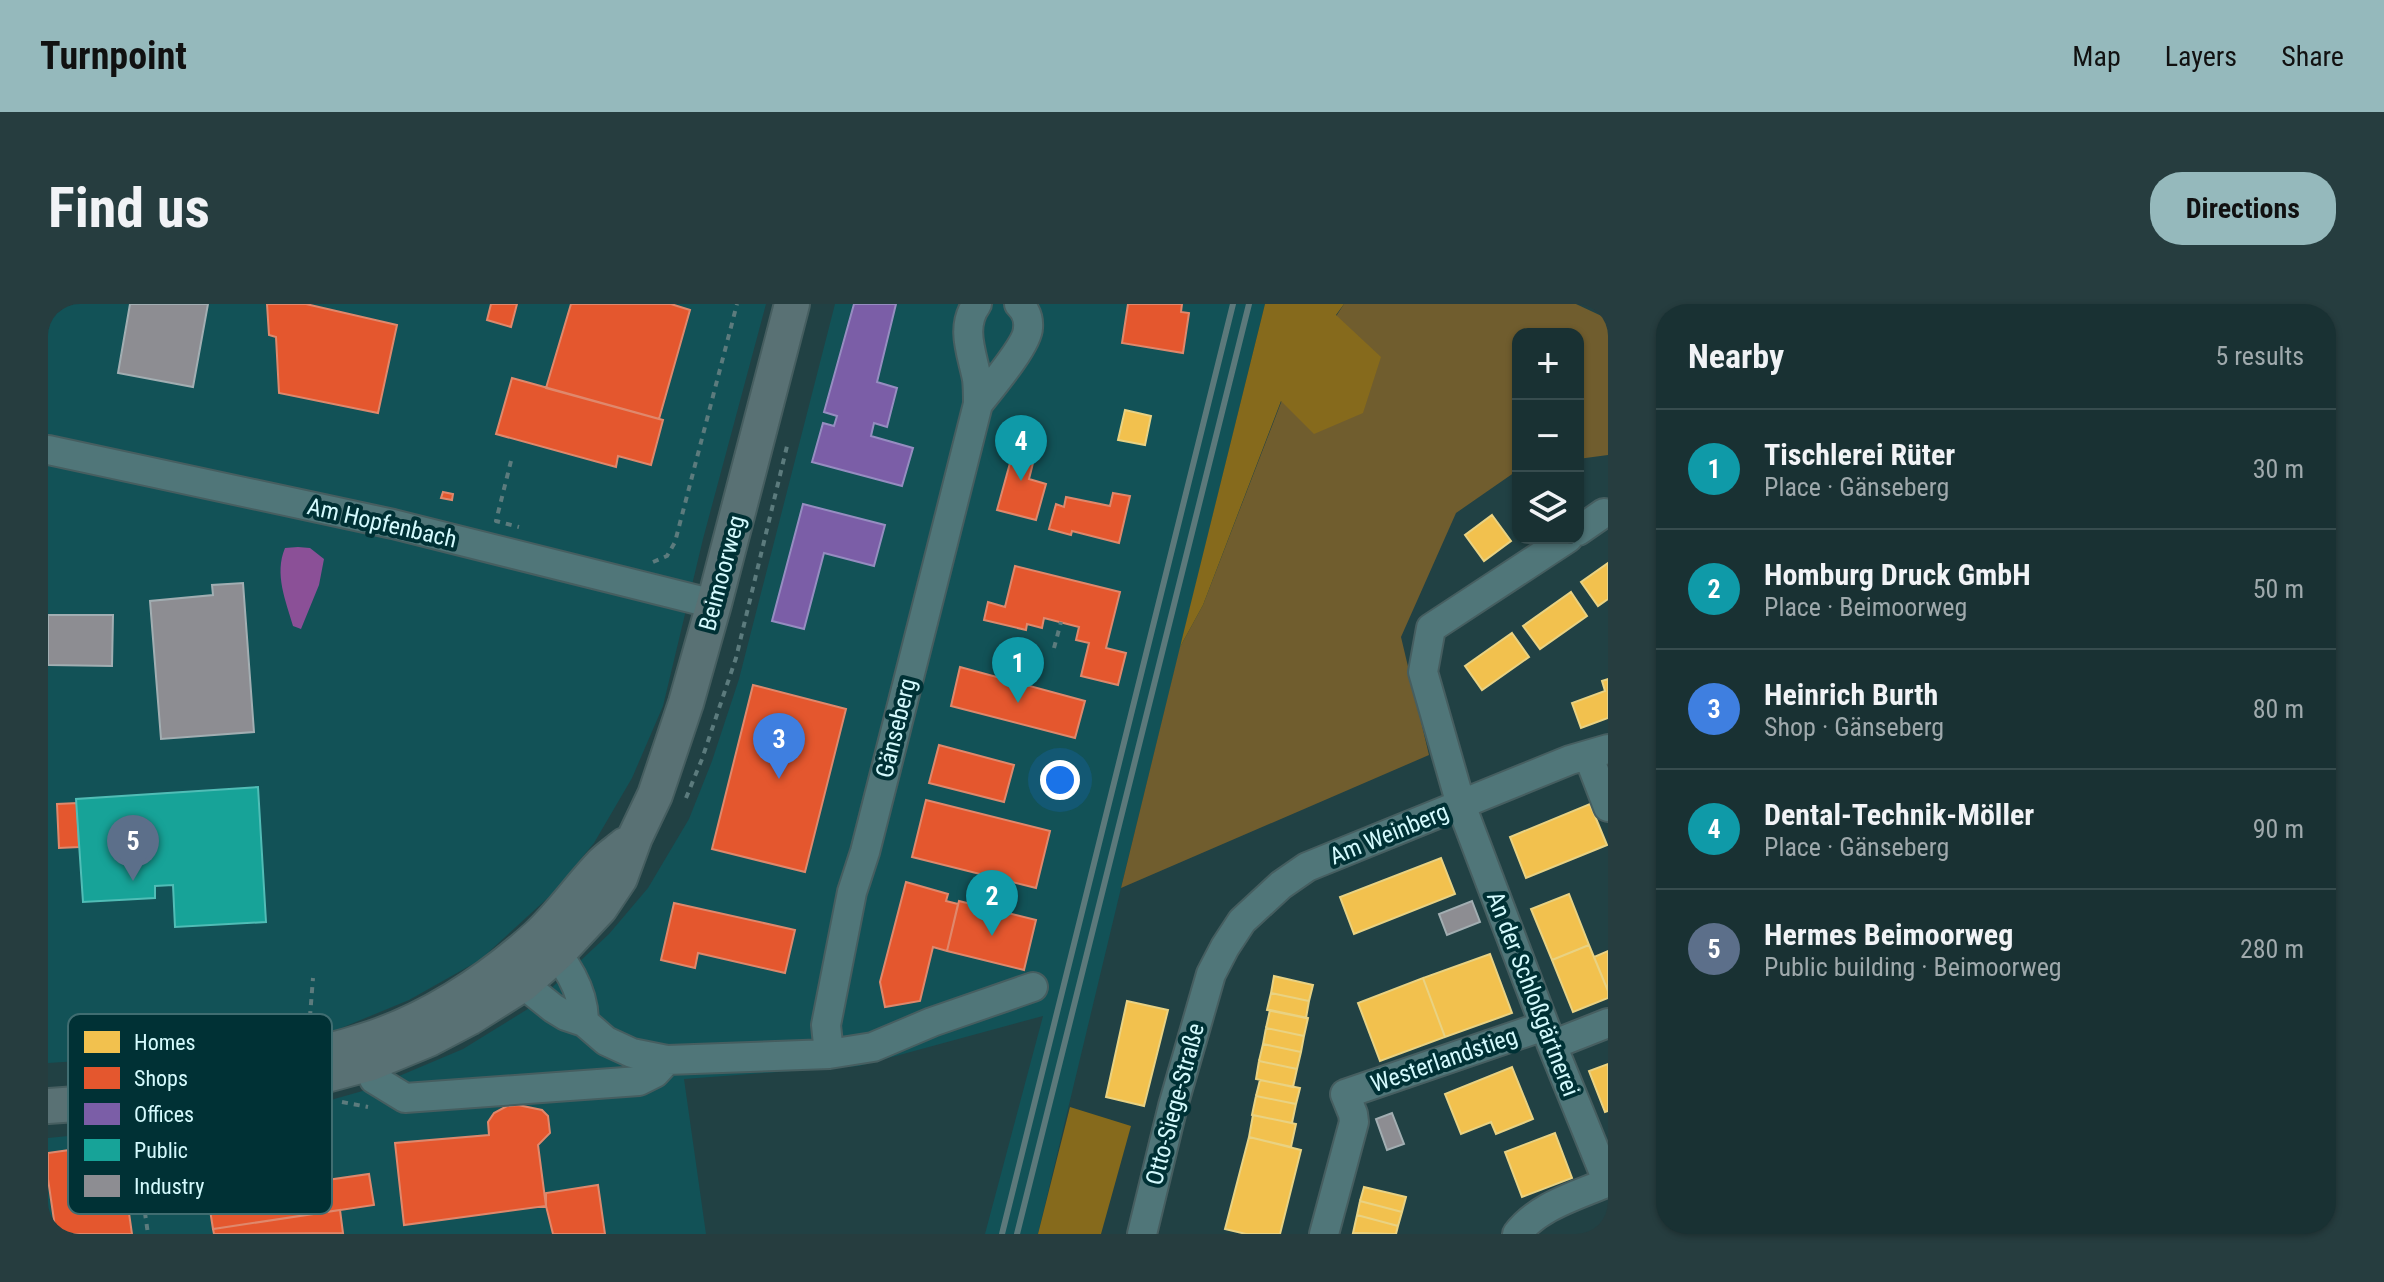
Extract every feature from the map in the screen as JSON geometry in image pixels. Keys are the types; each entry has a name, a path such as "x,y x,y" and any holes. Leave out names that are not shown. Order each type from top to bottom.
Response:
{"main road":[{"name":"Beimoorweg","path":"332,1054 368,1052 429,1039 469,1018 548,944 600,908 620,878 655,795 686,703 792,304"},
{"name":"Beimoorweg","path":"332,1067 368,1052"},
{"name":"Beimoorweg","path":"48,1083 68,1082"},
{"name":"Beimoorweg","path":"48,1106 68,1105"}],"street":[{"name":"Gänseberg","path":"829,1054 826,1025 852,892 865,852 978,404 967,326 977,304"},
{"name":"Gänseberg","path":"978,404 1010,362 1029,330 1026,312 1019,304"},
{"name":"Am Hopfenbach","path":"48,450 393,524 714,604"},
{"path":"1584,527 1604,513"},
{"name":"An der Schloßgärtnerei","path":"1559,544 1431,628 1423,672 1461,805 1548,1035 1608,1182"},
{"path":"1598,752 1608,807"},
{"name":"Am Weinberg","path":"1211,974 1242,921 1261,901 1307,867 1598,752"},
{"path":"548,944 580,994 584,1022"},
{"path":"514,974 553,1008 584,1022 606,1041 649,1058 667,1060 829,1054 873,1047 932,1022 1033,987"},
{"name":"Otto-Siege-Straße","path":"1142,1234 1173,1106 1211,974"},
{"path":"1548,1035 1608,1023"},
{"name":"Westerlandstieg","path":"1324,1234 1354,1122 1345,1094 1548,1035"},
{"path":"368,1052 374,1079 405,1098 639,1081 655,1073 667,1060"},
{"path":"667,1060 671,1092"},
{"path":"1517,1234 1523,1225 1544,1209 1608,1182"}],"path":[{"path":"636,584 643,561 651,562 667,556 675,542 737,304"},
{"path":"682,807 702,759 736,658 789,433"},
{"path":"511,461 496,521 525,529"},
{"path":"1054,648 1061,622"},
{"path":"145,1214 148,1234"}],"shaded area":[{"path":"48,304 766,304 703,539 663,706 632,778 594,843 551,895 480,960 409,1000 334,1031 332,1014 68,1014 68,1062 48,1063"},
{"path":"835,304 1265,304 1038,1234 985,1234 1043,1016 859,1066 684,1079 706,1234 48,1234 48,1138 68,1136 68,1214 332,1214 332,1100 366,1090 463,1049 531,1007 609,934 648,888 689,819 739,679"},
{"path":"1265,304 1344,304 1336,315 1381,357 1363,413 1314,434 1281,401 1203,605 1180,647"},
{"path":"1344,304 1576,304 1608,319 1608,455 1584,458 1584,328 1512,328 1512,474 1456,513 1401,637 1429,755 1121,888 1180,647 1203,605 1282,400"},
{"path":"285,548 310,548 324,559 319,585 301,629 293,626 281,578"},
{"path":"1070,1107 1131,1126 1101,1234 1038,1234"}],"building: Homes":[{"path":"1125,410 1151,416 1145,445 1118,440"},
{"path":"1492,515 1511,541 1484,561 1465,535"},
{"path":"1608,563 1608,599 1598,606 1581,582"},
{"path":"1571,592 1587,616 1540,649 1523,626"},
{"path":"1512,633 1529,657 1482,690 1465,666"},
{"path":"1608,679 1608,718 1581,728 1572,703 1605,691 1602,681"},
{"path":"1590,804 1607,845 1526,878 1510,837"},
{"path":"1441,858 1455,894 1354,934 1340,897"},
{"path":"1569,894 1589,945 1552,960 1531,909"},
{"path":"1589,945 1608,998 1573,1012 1552,960"},
{"path":"1608,951 1608,991 1594,957"},
{"path":"1490,954 1512,1013 1445,1037 1423,978"},
{"path":"1274,976 1313,985 1309,1001 1271,993"},
{"path":"1423,978 1445,1037 1380,1061 1358,1003"},
{"path":"1271,993 1309,1001 1306,1018 1267,1010"},
{"path":"1127,1001 1168,1010 1144,1106 1106,1097"},
{"path":"1270,1010 1308,1018 1304,1036 1266,1028"},
{"path":"1266,1028 1304,1036 1301,1052 1263,1044"},
{"path":"1263,1044 1301,1052 1297,1069 1259,1061"},
{"path":"1259,1061 1297,1069 1293,1087 1256,1079"},
{"path":"1608,1064 1608,1111 1605,1112 1589,1071"},
{"path":"1512,1067 1533,1119 1496,1134 1491,1122 1461,1134 1445,1094"},
{"path":"1260,1080 1300,1088 1296,1104 1256,1096"},
{"path":"1256,1096 1296,1104 1292,1123 1252,1115"},
{"path":"1253,1115 1296,1124 1291,1147 1249,1137"},
{"path":"1555,1133 1572,1178 1522,1197 1505,1152"},
{"path":"1249,1137 1301,1150 1280,1234 1246,1234 1225,1229"},
{"path":"1364,1187 1406,1197 1402,1212 1360,1201"},
{"path":"1360,1201 1402,1212 1398,1226 1357,1215"},
{"path":"1357,1215 1398,1226 1396,1234 1353,1233"}],"building: Shops":[{"path":"267,304 306,304 397,325 378,413 279,393 276,337 269,335"},
{"path":"491,304 517,304 511,327 487,320"},
{"path":"571,304 671,304 690,310 659,419 546,388"},
{"path":"1128,304 1182,304 1181,312 1189,313 1183,353 1122,343"},
{"path":"512,378 663,420 651,465 618,456 616,467 496,434"},
{"path":"1015,445 1036,451 1029,479 1046,484 1036,520 997,510"},
{"path":"443,492 453,494 452,500 441,498"},
{"path":"1113,493 1130,496 1119,543 1072,531 1071,535 1049,529 1056,504 1064,507 1066,497 1110,506"},
{"path":"1015,566 1120,592 1106,648 1126,653 1118,685 1081,676 1089,643 1076,640 1079,627 1044,618 1042,628 1027,624 1026,630 984,620 988,602 1005,607"},
{"path":"960,667 1085,701 1075,738 951,706"},
{"path":"753,685 846,709 805,872 712,849"},
{"path":"939,745 1014,765 1004,802 929,783"},
{"path":"926,800 1050,831 1036,888 912,857"},
{"path":"77,803 79,847 59,848 57,804"},
{"path":"906,882 948,894 946,901 958,904 947,951 933,947 920,1001 885,1007 880,982"},
{"path":"959,901 1036,920 1024,970 947,951"},
{"path":"674,903 795,930 785,973 698,953 695,968 661,960"},
{"path":"507,1106 542,1110 548,1116 550,1133 538,1145 546,1206 404,1225 395,1143 489,1135 488,1122 494,1113"},
{"path":"68,1150 68,1214 129,1214 132,1234 56,1234 48,1179 48,1153"},
{"path":"369,1174 374,1205 332,1211 332,1179"},
{"path":"598,1185 605,1234 553,1234 546,1193"},
{"path":"340,1210 343,1233 214,1234 213,1229 332,1214 332,1211"},
{"path":"211,1214 314,1214 213,1229"}],"building: Offices":[{"path":"854,304 896,304 877,382 897,388 887,427 874,423 871,436 913,448 902,486 812,462 823,423 834,426 837,416 824,412"},
{"path":"803,504 885,525 874,566 824,553 804,629 772,621"}],"building: Public":[{"path":"258,787 266,922 175,927 173,885 155,886 155,898 83,902 76,799"}],"building: Industry":[{"path":"130,304 208,304 193,387 118,373"},
{"path":"243,583 254,732 161,739 150,601 213,595 212,585"},
{"path":"48,615 113,615 112,666 48,665"},
{"path":"1472,901 1480,922 1447,935 1439,914"},
{"path":"1392,1113 1404,1144 1387,1150 1376,1119"}],"railway":[{"path":"1002,1234 1233,304"},
{"path":"1017,1234 1249,304"}],"place":[{"name":"Dental-Technik-Möller","path":"1021,481"},
{"name":"Tischlerei Rüter","path":"1018,703"},
{"name":"Heinrich Burth","path":"779,779"},
{"name":"Hermes Beimoorweg","path":"133,881"},
{"name":"Homburg Druck GmbH","path":"992,936"}]}
